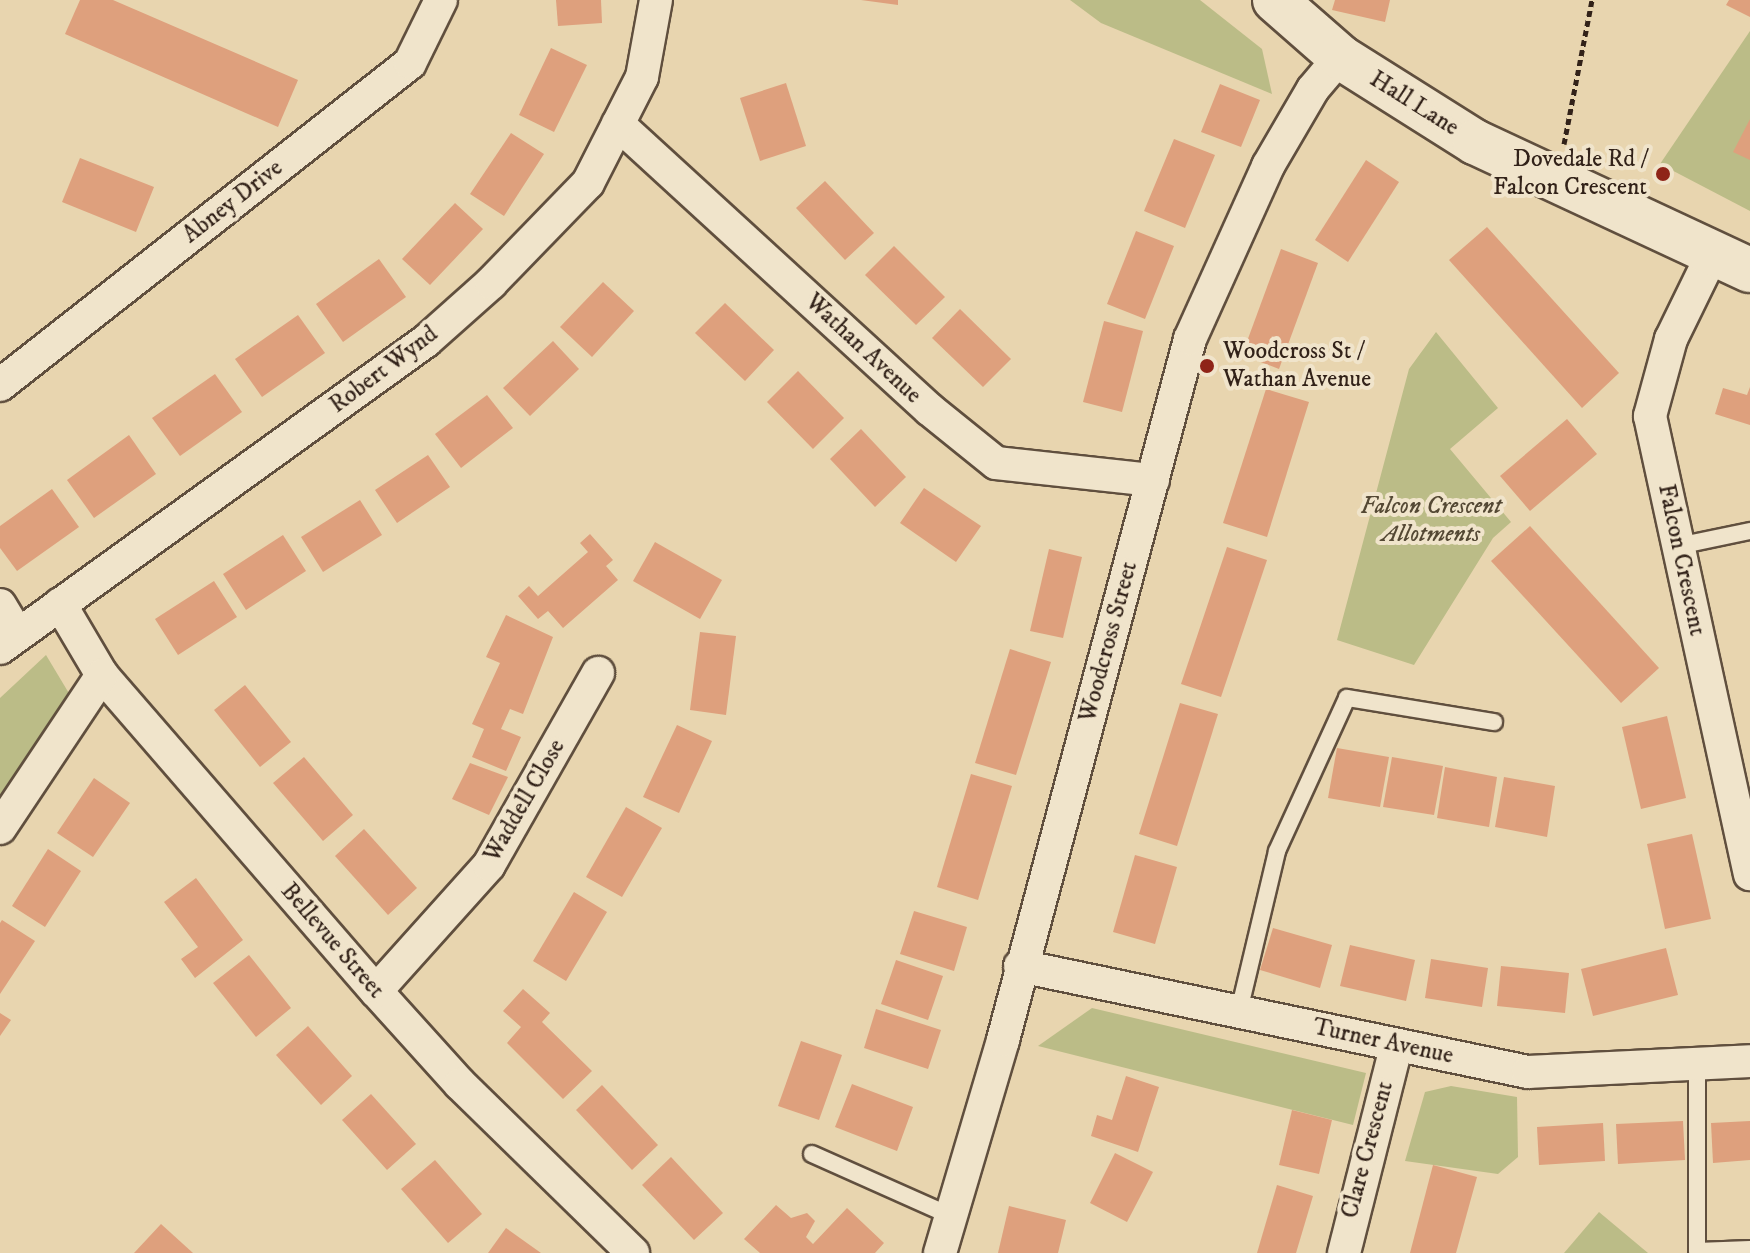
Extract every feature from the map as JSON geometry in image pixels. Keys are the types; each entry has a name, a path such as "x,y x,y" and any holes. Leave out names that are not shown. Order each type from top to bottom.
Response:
{"street":[{"name":"Abney Drive","path":"0,385 410,63 441,0"},
{"name":"Robert Wynd","path":"9,640 426,341 588,183 642,77 656,0"},
{"name":"Hall Lane","path":"1275,0 1340,57 1475,142 1556,183 1732,262"},
{"name":"Woodcross Street","path":"940,1253 1190,339 1268,166 1313,89 1340,57"},
{"name":"Wathan Avenue","path":"618,124 929,409 996,463 1153,480"},
{"name":"Falcon Crescent","path":"1732,262 1671,339 1650,416 1750,874"},
{"name":"Bellevue Street","path":"60,604 102,675 376,991 460,1084 633,1253"},
{"path":"0,605 9,640"},
{"name":"Waddell Close","path":"376,991 489,865 598,673"},
{"path":"0,828 102,675"},
{"name":"Turner Avenue","path":"1020,966 1396,1047 1528,1072 1750,1061"},
{"name":"Clare Crescent","path":"1344,1253 1396,1047"}],"lane":[{"path":"1678,546 1750,531"},
{"path":"1239,1011 1277,851 1347,698 1494,722"},
{"path":"1697,1064 1697,1251 1750,1249"},
{"path":"812,1154 951,1216"}],"path":[{"path":"1556,183 1592,0"}],"green space":[{"path":"1070,0 1200,0 1262,49 1272,94 1101,23"},
{"path":"1750,31 1750,211 1660,164"},
{"name":"Falcon Crescent Allotments","path":"1436,332 1498,408 1450,449 1511,522 1493,538 1414,665 1337,640 1409,369"},
{"path":"46,655 70,695 0,800 0,698"},
{"path":"1092,1008 1366,1073 1353,1125 1038,1046"},
{"path":"1451,1086 1517,1097 1518,1157 1498,1174 1405,1161 1425,1092"},
{"path":"1599,1212 1648,1253 1564,1253"}],"building":[{"path":"80,0 113,0 298,80 278,127 65,34"},
{"path":"556,0 601,0 602,23 558,26"},
{"path":"861,0 898,0 898,5"},
{"path":"1335,0 1390,0 1385,22 1332,10"},
{"path":"1729,0 1750,0 1750,17 1726,5"},
{"path":"551,48 587,65 554,132 519,115"},
{"path":"786,83 806,146 760,161 740,98"},
{"path":"1220,84 1260,100 1241,147 1201,132"},
{"path":"1750,119 1750,160 1733,152"},
{"path":"511,133 544,154 504,216 470,194"},
{"path":"1174,139 1215,155 1185,228 1144,211"},
{"path":"80,158 154,187 136,232 62,202"},
{"path":"1366,160 1399,182 1348,262 1315,240"},
{"path":"825,181 874,233 845,260 796,208"},
{"path":"455,203 483,229 430,285 402,259"},
{"path":"1487,227 1619,373 1582,408 1449,260"},
{"path":"1136,231 1174,246 1145,319 1107,304"},
{"path":"894,246 945,297 916,325 865,275"},
{"path":"1281,249 1318,263 1279,369 1242,355"},
{"path":"379,259 406,297 343,342 316,304"},
{"path":"603,282 634,311 592,357 560,327"},
{"path":"725,303 774,350 745,381 695,333"},
{"path":"960,309 1011,359 983,387 932,338"},
{"path":"298,315 325,353 262,397 235,359"},
{"path":"1104,321 1143,331 1122,412 1083,402"},
{"path":"553,341 579,369 530,416 503,388"},
{"path":"798,371 844,418 813,449 767,402"},
{"path":"215,374 242,412 180,456 152,418"},
{"path":"1750,387 1750,425 1715,414 1723,388 1747,395"},
{"path":"1266,389 1309,402 1267,537 1223,523"},
{"path":"487,395 513,428 461,468 435,434"},
{"path":"1567,419 1597,454 1530,511 1500,476"},
{"path":"861,429 906,477 875,507 830,459"},
{"path":"129,435 156,474 94,518 67,480"},
{"path":"428,455 450,487 397,523 375,490"},
{"path":"924,488 981,526 956,562 900,523"},
{"path":"52,489 79,527 17,571 0,548 0,526"},
{"path":"360,500 382,535 323,572 301,537"},
{"path":"1530,526 1659,668 1621,703 1491,561"},
{"path":"590,534 613,560 606,566 618,580 563,628 548,611 538,619 518,596 529,586 538,596 588,552 580,543"},
{"path":"283,535 306,571 246,610 223,574"},
{"path":"655,542 722,580 700,619 633,581"},
{"path":"1227,547 1267,560 1221,697 1181,684"},
{"path":"1049,549 1082,557 1063,638 1030,631"},
{"path":"214,581 237,617 178,655 155,619"},
{"path":"506,615 553,637 523,714 510,709 501,729 521,737 506,771 472,757 484,729 472,724 500,663 486,657"},
{"path":"700,632 736,636 726,715 690,710"},
{"path":"1010,649 1051,662 1016,775 975,763"},
{"path":"245,685 291,742 260,767 214,710"},
{"path":"1180,703 1218,714 1177,846 1139,834"},
{"path":"1667,716 1686,798 1641,809 1622,727"},
{"path":"677,725 712,741 679,813 643,797"},
{"path":"1337,748 1389,757 1380,807 1328,798"},
{"path":"304,757 353,815 323,841 273,783"},
{"path":"1392,757 1443,766 1434,815 1383,807"},
{"path":"470,763 508,777 489,815 452,799"},
{"path":"1445,767 1497,777 1489,827 1437,818"},
{"path":"971,774 1012,786 978,900 937,887"},
{"path":"1504,777 1555,786 1547,837 1495,827"},
{"path":"94,778 130,803 93,857 57,833"},
{"path":"626,807 662,828 622,897 586,877"},
{"path":"364,829 417,888 388,915 335,856"},
{"path":"1692,834 1711,919 1665,929 1647,844"},
{"path":"48,849 81,871 45,927 12,906"},
{"path":"1135,855 1177,867 1155,944 1113,932"},
{"path":"196,878 243,940 195,978 181,959 198,947 164,902"},
{"path":"574,892 607,912 566,981 533,961"},
{"path":"914,911 967,927 954,971 900,954"},
{"path":"2,920 35,941 0,994 0,923"},
{"path":"1273,928 1332,945 1320,988 1260,970"},
{"path":"1350,945 1415,960 1406,1001 1340,986"},
{"path":"1666,948 1678,995 1593,1016 1581,969"},
{"path":"249,955 291,1008 256,1037 213,983"},
{"path":"1431,959 1488,968 1482,1007 1425,998"},
{"path":"896,960 943,976 928,1020 881,1004"},
{"path":"1501,966 1569,973 1565,1013 1497,1006"},
{"path":"523,989 550,1013 542,1022 592,1071 563,1099 507,1043 521,1027 503,1011"},
{"path":"876,1009 941,1030 928,1069 864,1048"},
{"path":"0,1013 11,1020 0,1036"},
{"path":"308,1026 352,1076 321,1105 276,1055"},
{"path":"801,1041 842,1055 819,1120 778,1106"},
{"path":"1126,1076 1159,1087 1138,1152 1091,1136 1097,1115 1112,1120"},
{"path":"852,1084 913,1107 897,1151 835,1127"},
{"path":"602,1085 658,1145 632,1170 576,1110"},
{"path":"371,1094 416,1144 387,1170 342,1120"},
{"path":"1292,1110 1332,1120 1319,1174 1279,1165"},
{"path":"1683,1121 1685,1160 1618,1164 1616,1124"},
{"path":"1750,1121 1750,1160 1713,1163 1711,1123"},
{"path":"1603,1123 1605,1161 1539,1165 1537,1127"},
{"path":"1115,1153 1153,1172 1127,1222 1090,1203"},
{"path":"671,1157 723,1213 694,1240 642,1185"},
{"path":"435,1160 482,1214 448,1243 401,1189"},
{"path":"1433,1165 1477,1177 1456,1253 1410,1253"},
{"path":"1277,1185 1313,1196 1296,1253 1257,1253"},
{"path":"776,1205 791,1218 807,1213 815,1221 806,1237 813,1244 847,1208 884,1243 875,1253 760,1253 744,1239"},
{"path":"1009,1206 1066,1220 1058,1253 998,1253"},
{"path":"161,1224 193,1253 134,1253"},
{"path":"506,1228 541,1253 488,1253"}],"place":[{"name":"Dovedale Rd / Falcon Crescent","path":"1663,174"},
{"name":"Woodcross St / Wathan Avenue","path":"1207,366"}]}
